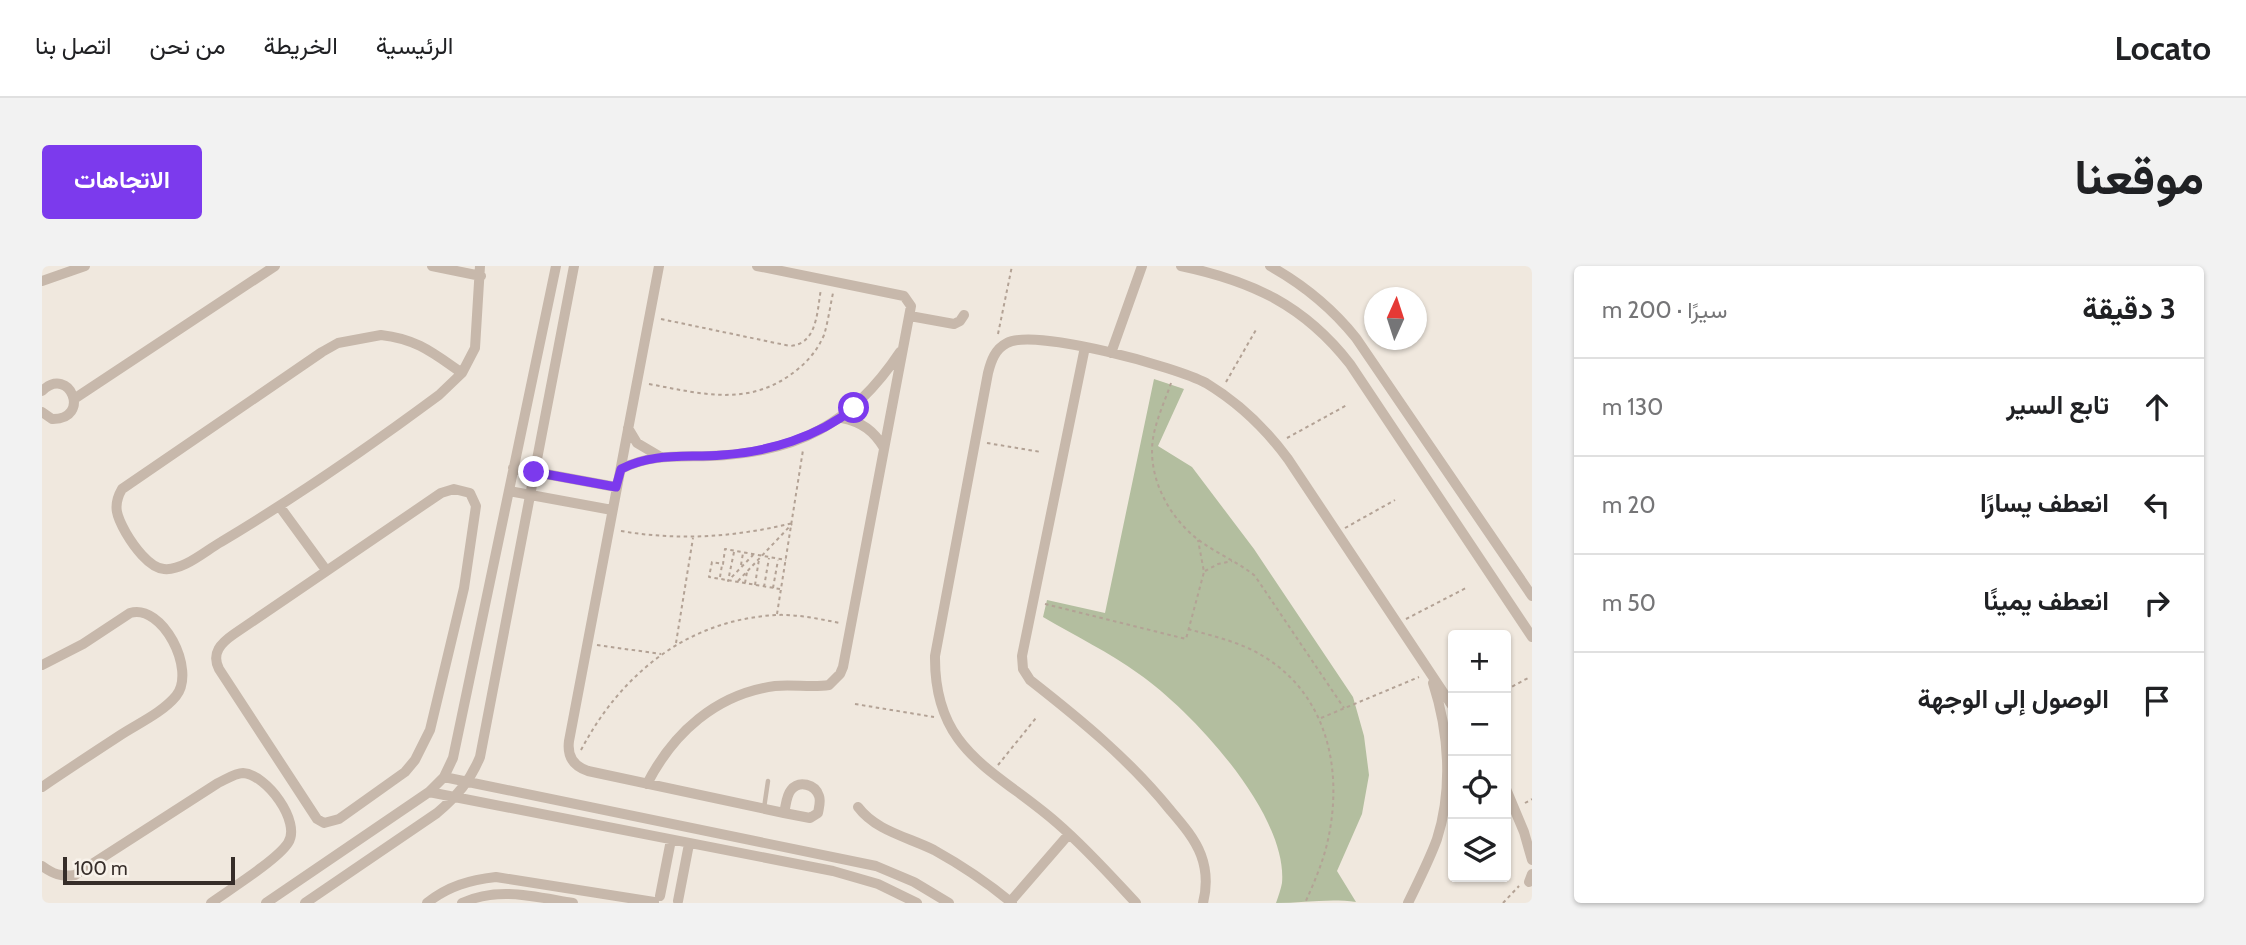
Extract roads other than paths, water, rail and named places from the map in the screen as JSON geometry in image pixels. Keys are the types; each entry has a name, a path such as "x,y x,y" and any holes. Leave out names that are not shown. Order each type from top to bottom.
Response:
{"street":[{"path":"42,281 85,266"},
{"path":"74,399 275,266"},
{"path":"432,266 481,271 475,348 462,373 439,396 280,507 186,562 166,570 157,568 128,536 116,513 115,504 122,489 338,343 381,335 402,337 428,348 462,373"},
{"path":"266,903 429,792 444,777 453,758 556,266"},
{"path":"305,903 456,797 468,782 480,757 574,266"},
{"path":"659,266 568,749 574,764 588,771 785,813"},
{"path":"647,784 657,764 675,740 715,707 733,698 763,689 793,685 822,686 836,680 843,667 911,306 904,296 757,266"},
{"path":"1111,353 1142,266"},
{"path":"1181,266 1220,275 1259,289 1295,310 1332,342 1350,364 1532,637"},
{"path":"1270,266 1308,289 1326,304 1356,338 1532,596"},
{"path":"910,316 954,324 964,315"},
{"path":"1136,903 1069,834 1038,807 991,774 962,746 946,717 936,683 935,656 975,442 994,356 1007,342 1017,339 1085,347 1175,372 1202,381 1249,415 1277,444 1448,699"},
{"path":"621,469 660,456 740,453 773,447 805,436 842,418 877,385 904,346"},
{"path":"1085,347 1022,656 1026,675 1116,750 1181,823 1199,849 1204,866 1206,884 1203,903"},
{"path":"42,412 52,419 66,417 71,412 74,399 65,386 45,385"},
{"path":"842,418 853,420 872,430 884,448"},
{"path":"628,428 637,443 651,454 660,456"},
{"path":"513,468 616,487"},
{"path":"461,489 470,493 475,500 464,588 430,730 415,760 405,772 340,819 324,823 317,819 215,661 221,644 326,570 441,493 461,489"},
{"path":"509,491 612,509"},
{"path":"280,507 326,570"},
{"path":"42,665 83,644 130,613 139,611 147,613 162,626 179,652 182,667 182,681 176,695 155,713 42,787"},
{"path":"1430,673 1443,719 1448,782"},
{"path":"42,866 56,874 75,875 218,783 236,775 253,775 275,795 289,816 292,832 289,842 279,853 211,903"},
{"path":"444,777 876,866 949,903"},
{"path":"429,792 833,872 878,884 917,903"},
{"path":"1511,800 1532,860"},
{"path":"1408,903 1430,857 1448,805"},
{"path":"858,807 877,826 934,850 1011,902 1069,834"},
{"path":"656,900 671,841"},
{"path":"679,902 689,844"},
{"path":"833,872 837,857"},
{"path":"427,903 455,886 475,879 496,877 580,889 626,900 656,900 672,895 679,902"},
{"path":"516,894 517,879"},
{"path":"462,903 487,895 516,894 575,903 580,889"}],"lane":[{"path":"764,809 768,781"}]}
